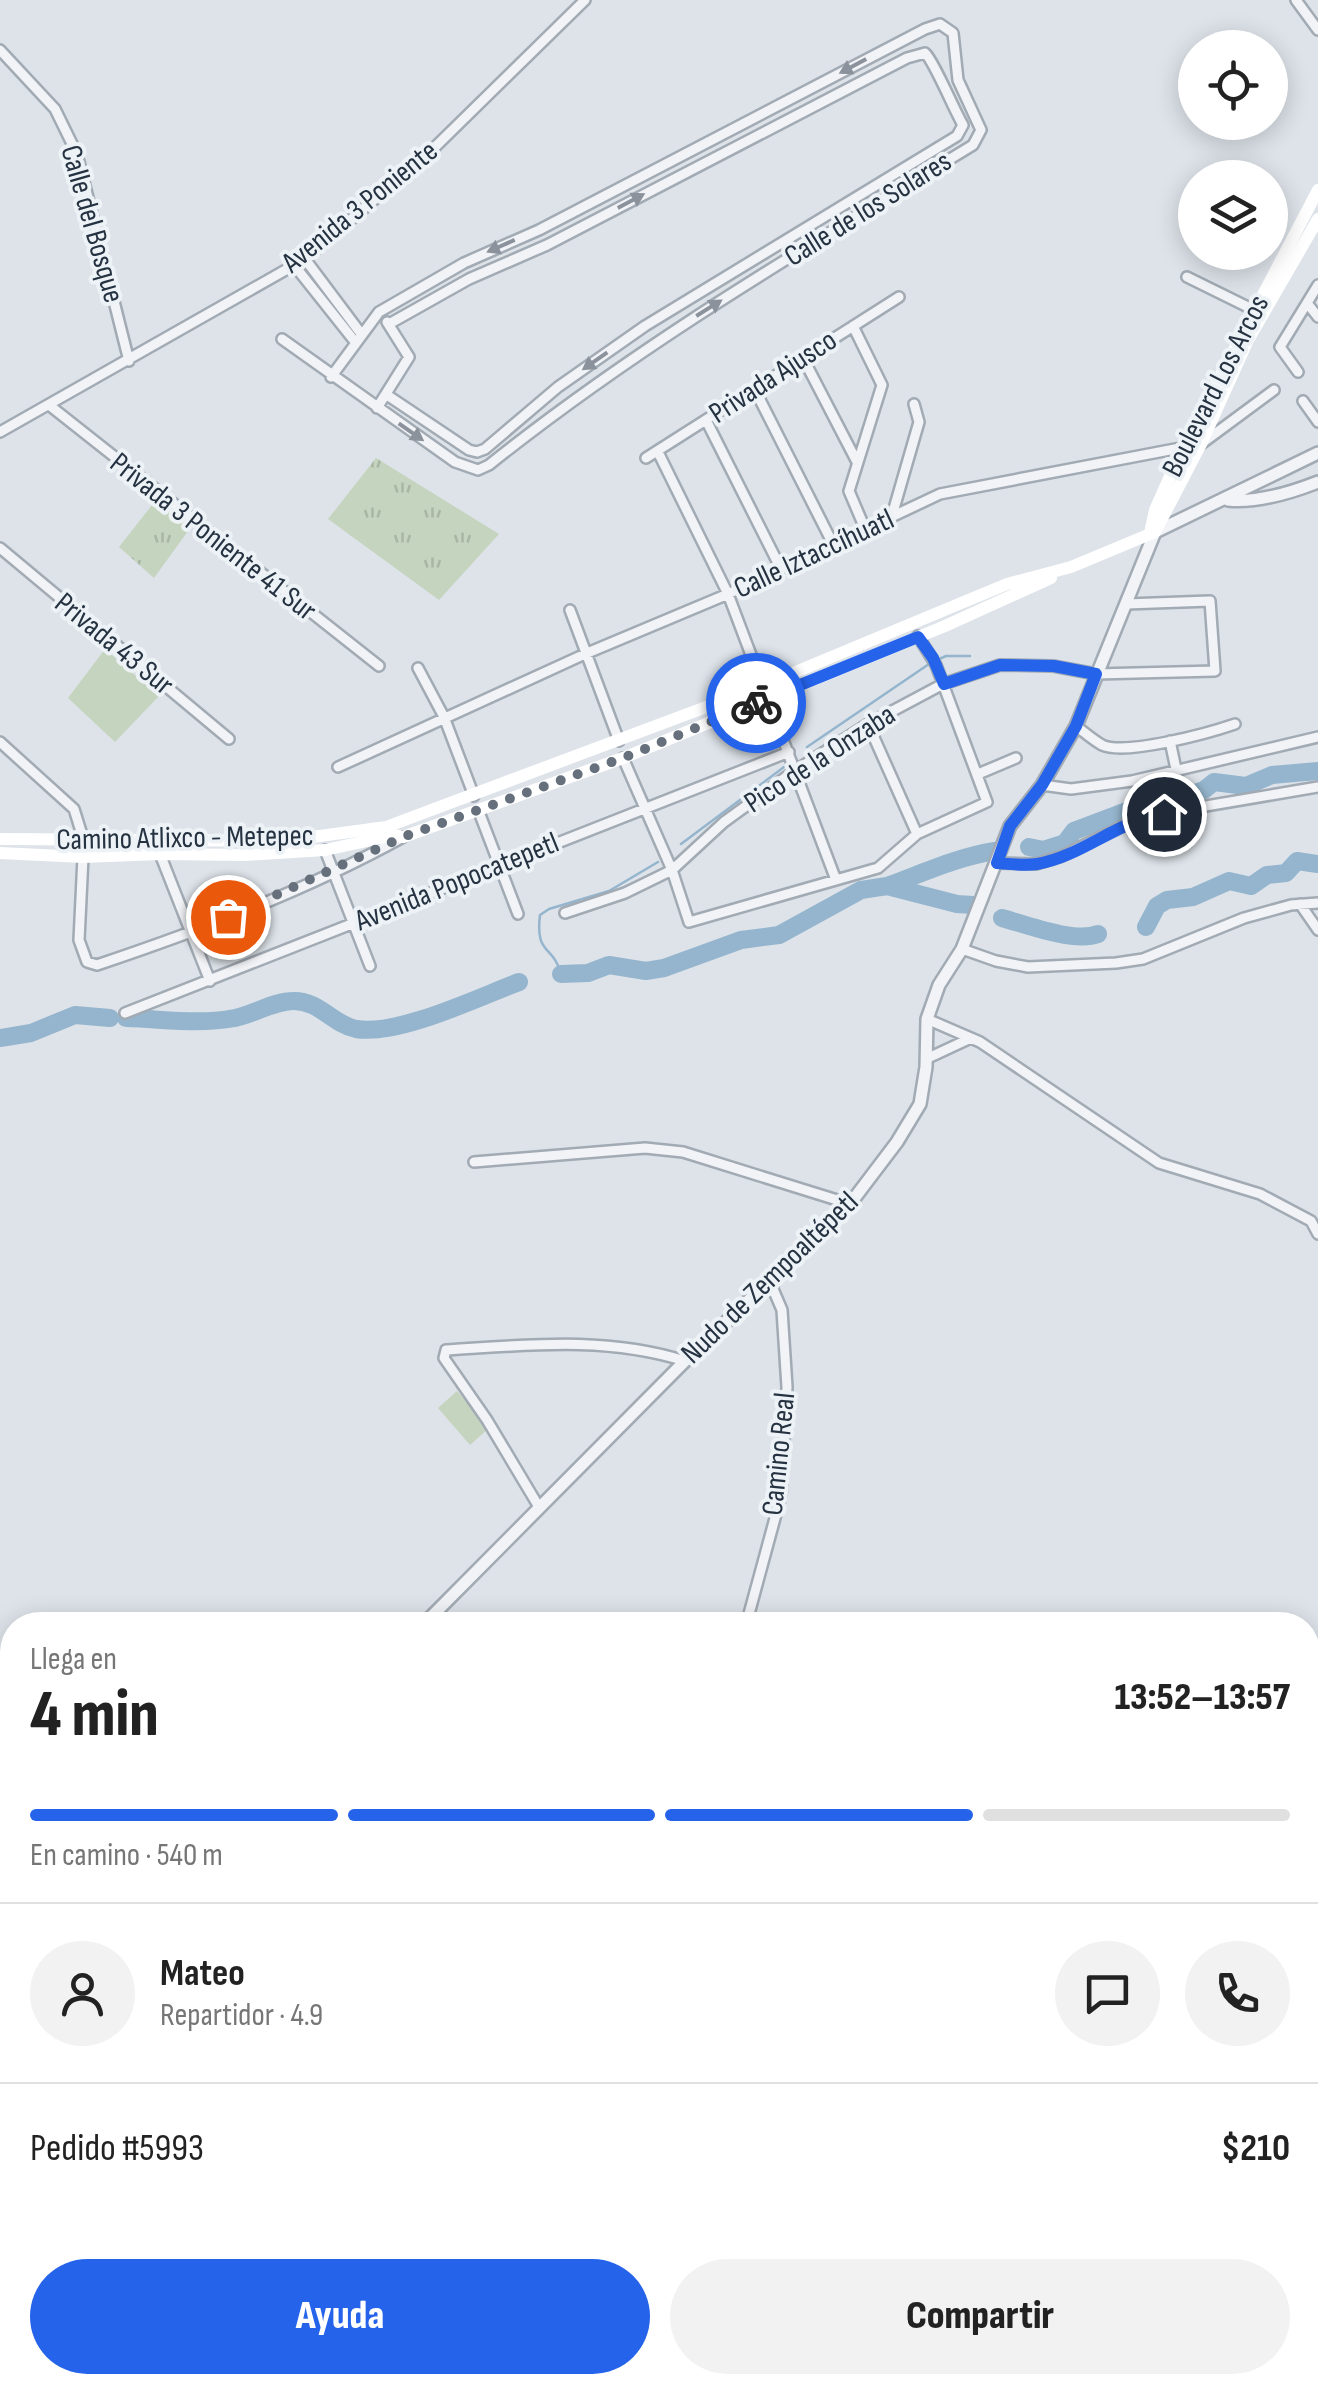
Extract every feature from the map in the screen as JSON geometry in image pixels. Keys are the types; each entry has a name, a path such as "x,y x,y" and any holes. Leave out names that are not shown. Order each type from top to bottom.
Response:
{"main road":[{"name":"Boulevard Los Arcos","path":"1152,535 1248,340 1312,232 1318,190"},
{"name":"Boulevard Los Arcos","path":"1152,535 1155,510 1183,448 1254,310 1312,232"},
{"path":"0,853 82,860 160,854 246,855 325,850 396,835 403,837 623,758 765,692 1152,535"},
{"name":"Camino Atlixco - Metepec","path":"0,839 283,841 386,827 765,692"}],"street":[{"name":"Avenida 3 Poniente","path":"0,432 305,259 432,150 584,0"},
{"path":"1296,0 1318,30"},
{"name":"Calle de los Solares","path":"282,339 331,376 455,462 478,470 658,340 973,145 980,130 958,80 953,33 940,24 925,28 539,230 464,263 379,312 331,376"},
{"name":"Calle del Bosque","path":"0,50 54,109 77,154 129,362"},
{"name":"Calle de los Solares","path":"386,395 478,452 644,326 957,136 963,125 932,58 925,53 906,58 548,245 469,279 389,324"},
{"path":"951,104 966,97"},
{"path":"778,106 785,120"},
{"path":"842,206 850,221"},
{"path":"539,230 548,245"},
{"path":"305,259 359,339"},
{"path":"294,265 359,339"},
{"path":"1187,277 1254,310"},
{"path":"1298,372 1280,347 1318,285"},
{"name":"Privada Ajusco","path":"646,458 900,296"},
{"path":"1307,303 1318,317"},
{"path":"377,408 409,357 379,312"},
{"path":"644,326 658,340"},
{"path":"854,326 882,385 849,491 866,530"},
{"path":"803,358 858,462"},
{"path":"755,390 834,546"},
{"path":"1200,444 1274,390"},
{"path":"1303,401 1318,422"},
{"path":"891,519 919,422 914,404"},
{"name":"Privada 3 Poniente 41 Sur","path":"49,405 379,666"},
{"path":"706,420 781,569"},
{"name":"Calle Iztaccíhuatl","path":"338,767 950,491 1200,444"},
{"path":"658,452 728,594 836,880"},
{"path":"1152,535 1318,453"},
{"path":"1224,500 1244,502 1318,482"},
{"name":"Nudo de Zempoaltépetl","path":"436,1612 686,1361 850,1204 897,1142 920,1104 926,1019 938,985 962,949 1010,826 1042,785 1076,726 1152,535"},
{"name":"Privada 43 Sur","path":"0,548 229,738"},
{"name":"Pico de la Onzaba","path":"565,913 625,893 672,870 724,822 793,772 868,724 944,684 1000,665 1054,666 1096,674 1215,671 1210,601 1126,604"},
{"path":"570,610 619,741"},
{"path":"623,758 672,870 689,922 878,868 918,834 987,802 944,684 916,630"},
{"path":"418,668 444,718 474,796"},
{"path":"868,724 918,834"},
{"path":"1076,726 1104,746 1116,748 1170,742 1235,724"},
{"path":"1042,785 1072,789 1132,781 1318,737"},
{"path":"0,742 74,810 84,841"},
{"path":"1170,742 1176,769"},
{"name":"Avenida Popocatepetl","path":"124,1013 789,752"},
{"path":"978,774 1016,758"},
{"path":"997,863 1036,864 1062,856 1142,817 1318,788"},
{"path":"479,812 518,914"},
{"path":"82,860 78,940 87,962 96,965 192,932 403,837"},
{"path":"325,850 370,966"},
{"path":"160,854 210,982"},
{"path":"962,949 1028,967 1116,964 1143,959 1244,918 1318,903"},
{"path":"1300,904 1318,930"},
{"path":"926,1019 971,1038 1159,1163 1260,1194 1312,1221 1318,1234"},
{"path":"926,1059 971,1038"},
{"path":"474,1162 645,1148 683,1152 850,1204"},
{"name":"Camino Real","path":"750,1612 781,1496 788,1386 782,1310 770,1282"},
{"path":"539,1507 444,1358 446,1350 574,1342 655,1351 686,1361"}],"green space":[{"path":"376,458 499,534 439,600 328,519"},
{"path":"156,500 191,527 154,578 119,547"},
{"path":"105,649 159,696 115,742 68,698"},
{"path":"457,1391 489,1428 470,1445 438,1408"}],"waterway":[{"path":"937,660 970,656"},
{"path":"807,747 929,664"},
{"path":"681,844 784,767"},
{"path":"1029,847 1043,850 1065,843 1074,831 1127,811 1147,797 1179,798 1204,790 1214,782 1246,786 1272,775 1318,771"},
{"path":"887,886 954,861 995,851"},
{"path":"1146,927 1157,906 1167,900 1193,897 1229,881 1251,886 1267,875 1286,873 1297,861 1318,864"},
{"path":"561,974 542,944 540,915 609,891 658,862"},
{"path":"561,974 588,973 609,965 646,971 664,968 741,940 779,935 861,890 887,886 973,905"},
{"path":"1002,918 1064,935 1098,934"},
{"path":"126,1018 221,1020 294,1001 311,1005 356,1029 373,1030 438,1014 519,982"},
{"path":"0,1038 31,1033 75,1015 110,1018"}],"way so far":[{"path":"228,917 403,837 623,758 756,703"}],"route":[{"path":"756,703 918,637 944,684 1000,665 1054,666 1096,674 1076,726 1042,785 1010,826 997,863 1036,864 1062,856 1142,817 1164,814"}]}
